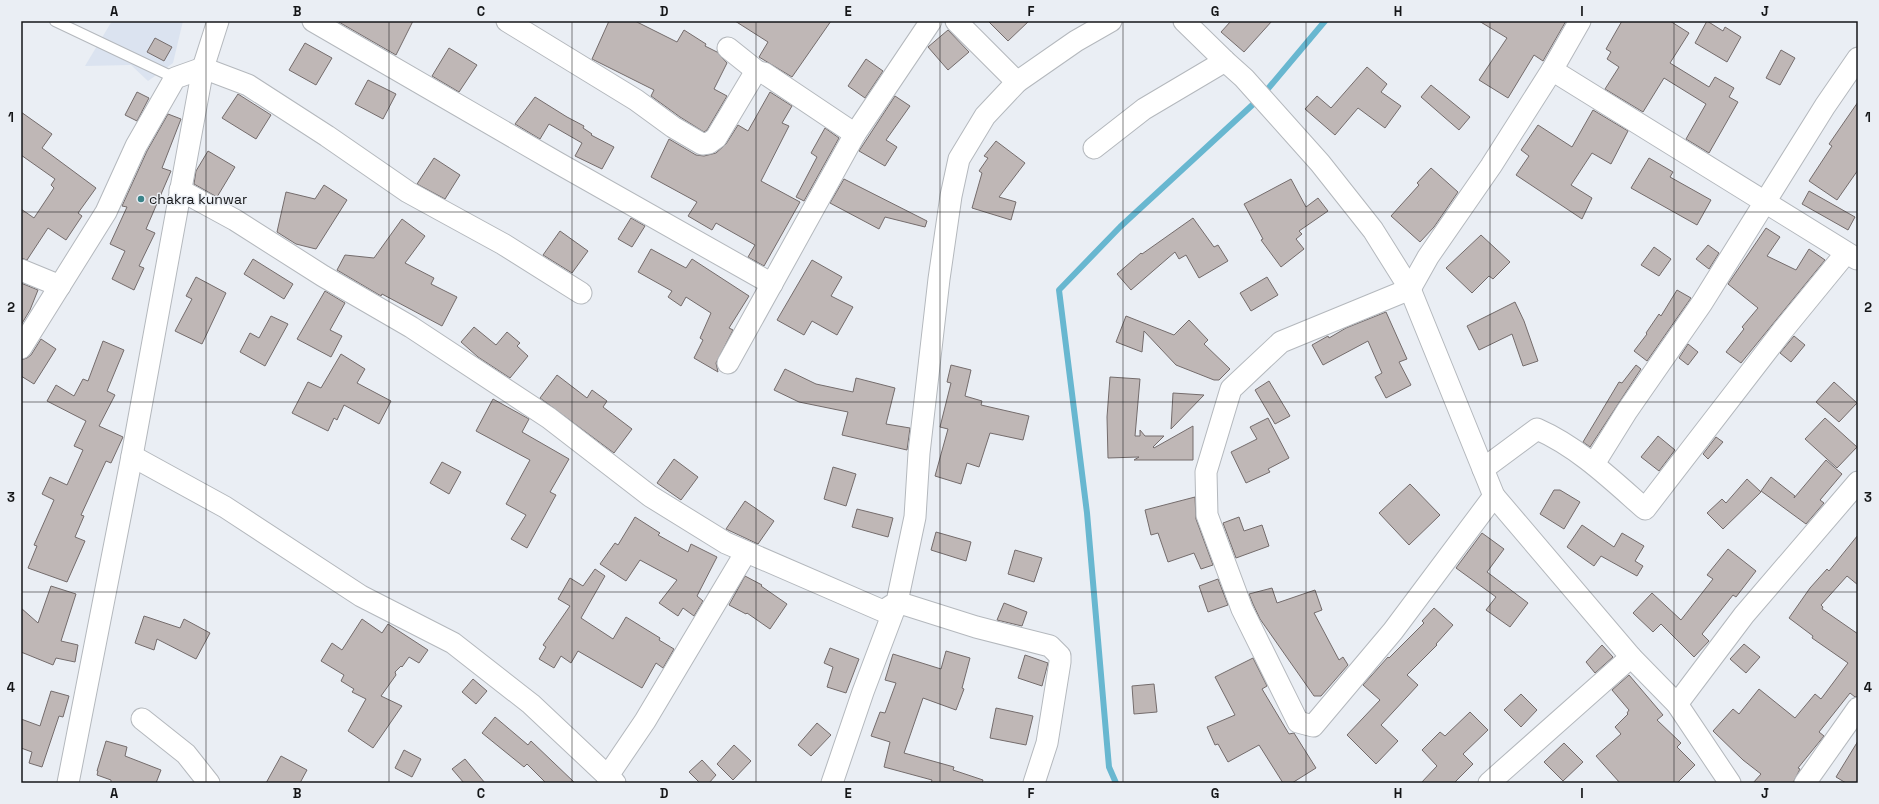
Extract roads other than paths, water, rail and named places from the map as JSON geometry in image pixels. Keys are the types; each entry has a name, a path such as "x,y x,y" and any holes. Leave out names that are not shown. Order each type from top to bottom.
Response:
{"street":[{"path":"68,783 132,456 203,68 218,21"},
{"path":"313,21 551,159 772,284"},
{"path":"506,21 636,100 673,127 702,144 709,143 716,138 753,76 758,72"},
{"path":"728,363 855,134 931,21"},
{"path":"956,21 1017,82"},
{"path":"832,783 863,692 897,602 915,517 920,446 939,279 951,196 959,159 985,116 1017,82 1076,41 1111,21"},
{"path":"1184,21 1244,78 1320,163 1373,230 1410,289 1494,496 1631,657 1677,704 1730,783"},
{"path":"1494,496 1393,631 1313,726 1298,722 1242,609 1207,515 1206,472 1231,389 1281,342 1410,289 1428,257 1491,166 1552,70 1580,21"},
{"path":"728,48 758,72 764,73 855,134"},
{"path":"1594,464 1627,411 1702,303 1824,106 1858,58"},
{"path":"1094,148 1144,108 1225,61"},
{"path":"21,348 106,212 136,146 175,78 203,68 248,86 327,136 408,192 503,244 581,293"},
{"path":"1483,469 1537,429 1550,435 1594,464 1645,509 1783,330 1852,256 1552,70"},
{"path":"180,190 235,220 323,276 411,327 549,418 650,496 726,543 883,611 897,602"},
{"path":"21,270 60,286"},
{"path":"132,456 224,507 360,596 453,643 531,704 611,780 746,552"},
{"path":"1677,704 1744,615 1858,482"},
{"path":"897,602 976,627 1039,642 1056,651 1060,656 1047,743 1034,783"},
{"path":"1489,783 1631,657"},
{"path":"1805,783 1858,708"},
{"path":"142,719 186,754 209,783"}],"lane":[{"path":"55,21 175,78"}],"waterway":[{"path":"1116,783 1109,767 1087,513 1059,290 1120,227 1261,97 1325,21"}],"place":[{"name":"chakra kunwar","path":"141,199"}]}
